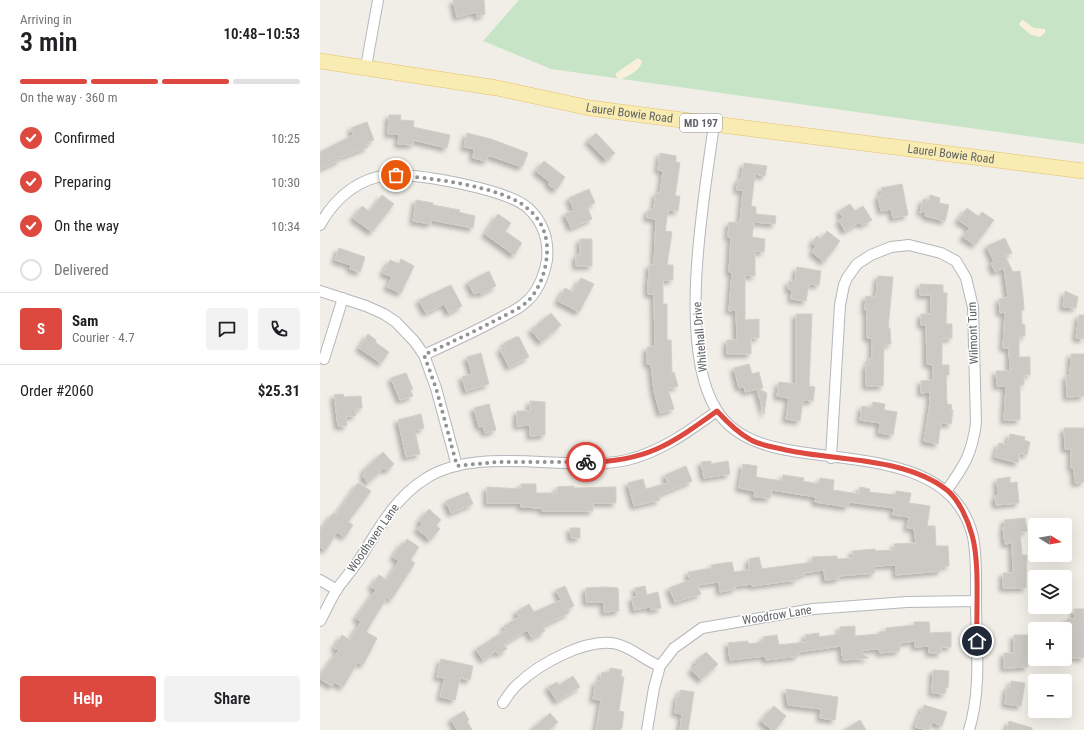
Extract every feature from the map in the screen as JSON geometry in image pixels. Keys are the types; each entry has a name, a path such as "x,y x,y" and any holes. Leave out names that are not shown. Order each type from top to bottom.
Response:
{"main road":[{"name":"Laurel Bowie Road","path":"320,61 497,88 590,108 1084,171"}],"street":[{"path":"366,67 378,0"},
{"name":"Whitehall Drive","path":"714,125 703,205 696,284 697,324 702,371 707,391 717,411 728,423 752,440 773,447 831,458 900,468 915,473 947,490 968,523 973,537 976,556 977,682 975,704 969,730"},
{"path":"320,225 330,210 346,192 368,180 386,175 432,179 484,190 515,200 533,214 546,236 547,251 543,278 531,298 513,311 424,355"},
{"name":"Wilmont Turn","path":"831,458 840,305 847,278 857,264 865,258 891,247 909,245 931,249 951,258 958,265 968,285 973,307 976,423 966,464 947,490"},
{"path":"320,291 343,298 378,312 396,322 415,342 424,355 436,388 457,466"},
{"path":"324,359 343,298"},
{"name":"Woodhaven Lane","path":"320,621 337,590 360,558 378,527 402,497 426,478 457,466 496,462 597,462 628,459 651,452 670,443 717,411"},
{"path":"320,580 337,590"},
{"name":"Woodrow Lane","path":"647,730 654,688 660,666 674,648 684,639 702,628 829,608 907,602 976,601"},
{"path":"503,703 516,685 523,680 557,658 586,645 619,645 660,666"}],"green space":[{"path":"519,0 1084,0 1084,144 551,69 483,41"}],"sand":[{"path":"1023,20 1034,28 1045,29 1045,33 1040,37 1031,35 1019,25"},
{"path":"638,58 642,61 639,67 630,75 619,80 616,73"}],"building":[{"path":"453,0 484,0 485,14 477,17 476,12 457,17"},
{"path":"389,115 401,115 400,120 414,121 413,127 450,135 447,148 413,140 413,145 398,144 399,134 388,134"},
{"path":"367,122 374,140 366,143 368,147 339,158 340,160 320,169 320,152 353,135 351,128"},
{"path":"467,133 491,139 528,153 522,167 488,155 487,161 473,158 474,149 464,147"},
{"path":"596,133 615,153 606,160 588,141"},
{"path":"660,153 676,156 676,162 680,163 675,196 680,196 678,211 668,210 665,231 672,232 667,265 673,265 673,280 663,280 663,304 667,304 667,340 671,340 672,373 674,372 678,386 668,389 674,409 660,413 654,391 651,364 647,364 647,347 655,347 654,294 648,294 648,279 649,265 654,265 656,219 647,218 648,210 652,210 654,207 656,193 660,194 663,171 658,170"},
{"path":"544,161 565,177 556,190 548,184 550,182 536,171"},
{"path":"744,163 767,166 765,176 755,174 751,206 756,207 756,214 776,216 775,224 754,222 752,237 765,239 764,252 755,251 755,276 745,275 745,320 759,319 759,338 751,338 751,354 727,354 727,340 737,340 736,310 729,311 732,273 729,272 731,237 728,237 729,222 740,223 743,190 737,190 738,180 741,180"},
{"path":"902,184 908,215 893,218 891,209 881,211 878,196 882,195 881,188"},
{"path":"589,189 595,203 587,206 592,219 571,228 565,214 574,210 569,198"},
{"path":"382,195 394,204 372,232 353,218 362,206 370,212"},
{"path":"930,195 940,198 939,203 949,205 945,221 925,216 926,211 920,213 923,199 929,201"},
{"path":"416,200 460,210 459,212 475,216 473,228 431,220 431,224 413,221"},
{"path":"850,204 855,211 863,206 872,220 862,225 860,222 845,231 839,220 843,218 839,211"},
{"path":"967,208 979,217 982,212 994,220 975,245 963,237 970,228 958,220"},
{"path":"498,214 511,223 505,231 522,243 514,255 485,234"},
{"path":"827,231 840,241 824,262 812,252 816,246 812,243 817,236 821,239"},
{"path":"1005,238 1012,253 1005,256 1013,272 1020,271 1023,296 1024,310 1021,310 1022,324 1025,325 1025,336 1019,336 1019,357 1030,357 1030,375 1024,375 1024,385 1020,385 1020,420 1004,420 1006,386 997,386 996,371 1010,371 1009,348 1003,348 1005,312 1000,313 999,299 1008,297 1004,268 995,272 991,263 994,262 987,246"},
{"path":"580,239 592,239 592,266 576,266 576,255 580,255"},
{"path":"339,248 365,257 360,272 350,269 351,265 335,260"},
{"path":"401,259 414,266 401,293 387,287 392,277 383,273 390,260 399,264"},
{"path":"797,267 821,271 819,285 809,284 806,301 791,299 792,290 788,289 789,281 795,282"},
{"path":"489,271 496,286 481,294 479,292 474,294 468,282"},
{"path":"878,276 893,277 888,328 890,328 891,344 884,345 883,386 866,386 866,365 869,365 869,359 872,359 872,338 867,338 867,310 865,310 866,296 876,297"},
{"path":"581,278 594,284 579,312 558,301 565,288 573,292"},
{"path":"920,284 943,285 943,293 947,293 946,324 952,324 952,338 942,339 942,365 949,365 949,375 946,375 947,404 952,405 951,410 953,410 951,424 941,423 938,444 924,441 930,403 930,392 921,393 921,381 933,380 933,365 927,364 926,325 921,325 921,314 931,314 931,295 920,295"},
{"path":"451,285 462,306 449,313 444,304 426,313 419,300"},
{"path":"1065,291 1078,297 1076,308 1063,307"},
{"path":"551,313 561,325 541,342 531,330"},
{"path":"796,314 812,314 809,386 815,387 813,401 803,400 800,421 786,419 789,398 777,396 779,382 796,384"},
{"path":"1079,315 1084,315 1084,339 1076,338"},
{"path":"368,334 376,340 375,342 389,352 381,363 359,348"},
{"path":"519,337 529,357 509,367 500,349 505,347 504,343"},
{"path":"481,353 489,384 466,391 462,377 472,374 467,357"},
{"path":"1071,354 1084,354 1084,396 1067,397 1066,376 1070,376"},
{"path":"749,364 752,374 759,372 763,388 759,389 767,393 764,414 757,389 745,392 744,386 739,388 734,368"},
{"path":"406,373 413,389 410,390 413,396 400,400 391,378"},
{"path":"343,394 344,397 361,396 362,408 355,409 356,416 346,416 347,426 338,426 334,395"},
{"path":"530,401 545,402 545,435 530,436 530,425 517,426 517,411 530,411"},
{"path":"873,402 885,404 884,410 897,412 893,435 879,433 880,423 860,420 862,406 872,408"},
{"path":"489,404 496,430 485,433 483,426 479,427 474,408"},
{"path":"421,414 424,428 415,431 420,454 406,457 398,420"},
{"path":"1064,428 1084,428 1084,482 1075,483 1074,468 1071,468 1071,449 1065,449"},
{"path":"1010,434 1025,437 1024,440 1030,442 1027,455 1020,453 1018,463 995,457 999,443 1007,445"},
{"path":"383,452 394,464 387,471 384,468 368,483 363,476 365,472 364,470"},
{"path":"711,461 711,464 728,461 730,474 704,478 701,462"},
{"path":"743,464 757,466 756,477 782,481 783,475 804,478 803,481 819,484 820,478 834,480 833,490 859,494 860,487 870,489 869,492 896,495 896,491 911,493 909,503 930,506 927,526 935,526 936,546 948,546 949,566 941,566 941,571 896,575 896,565 874,566 875,573 839,576 839,579 825,580 824,570 803,573 804,575 796,576 797,580 752,586 752,584 735,586 735,589 720,592 719,582 697,585 701,594 675,602 669,588 690,580 688,572 712,568 711,565 732,562 734,572 749,570 749,559 759,557 762,569 813,562 812,557 837,556 837,559 853,558 852,551 875,549 875,551 895,550 894,544 916,543 914,528 907,528 909,517 893,515 894,508 849,502 848,507 815,502 816,497 772,490 770,498 754,497 755,491 739,488"},
{"path":"686,466 692,481 658,495 660,500 634,506 628,483 643,479 646,489 668,483 665,475"},
{"path":"1010,477 1010,483 1017,482 1019,503 996,505 995,496 998,496 997,479"},
{"path":"358,483 371,491 348,522 353,525 345,537 337,532 326,550 320,547 320,531 333,513 336,515"},
{"path":"521,484 536,484 536,493 557,493 557,487 616,487 616,503 593,503 593,511 542,511 542,508 521,507 521,503 487,503 487,487 521,489"},
{"path":"468,492 473,504 451,513 446,501"},
{"path":"429,509 441,520 436,525 440,529 430,540 417,529 422,524 419,521"},
{"path":"1025,518 1027,531 1020,532 1022,555 1027,555 1026,588 1003,588 1003,573 1013,573 1012,543 1005,544 1003,527 1005,526 1004,520"},
{"path":"570,528 580,528 580,538 571,538"},
{"path":"407,539 419,547 410,560 415,563 391,600 387,597 366,632 377,638 370,652 363,665 358,662 343,687 334,682 332,686 320,679 320,676 339,650 334,648 342,635 350,640 361,622 356,618 376,590 371,587 379,575 387,580 399,561 393,557 402,543 404,544"},
{"path":"565,586 574,606 567,609 569,613 542,626 545,631 532,638 527,630 504,644 507,649 498,654 496,651 483,660 476,649 506,630 504,626 519,617 516,612 529,604 534,612 561,600 556,590"},
{"path":"645,586 647,595 658,592 661,608 651,610 650,607 634,610 632,598 637,596 635,588"},
{"path":"586,588 618,588 619,611 604,612 604,602 586,602"},
{"path":"1074,609 1084,609 1084,658 1072,658 1072,622 1067,622 1067,619 1075,619"},
{"path":"914,622 929,622 930,633 951,632 951,647 941,647 941,653 929,653 929,646 915,647 915,641 899,643 900,651 880,653 879,649 862,650 862,654 869,658 843,660 841,646 798,652 798,656 766,660 765,656 730,660 728,643 748,641 748,644 764,642 763,637 777,635 779,645 806,642 805,635 819,633 819,637 840,634 840,627 855,626 855,636 879,634 879,632 886,631 886,628 915,625"},
{"path":"1014,635 1028,635 1028,667 1004,668 1004,653 1014,653"},
{"path":"706,652 718,664 701,680 691,670 697,665 695,662"},
{"path":"441,659 473,666 470,680 460,678 455,700 440,697 445,678 437,677"},
{"path":"610,668 622,670 621,677 624,677 619,711 624,712 622,727 620,730 596,730 601,700 593,699 596,681 600,681 602,672 609,673"},
{"path":"933,670 949,671 948,688 946,687 945,694 932,693"},
{"path":"573,676 580,687 557,701 548,687 557,682 559,685"},
{"path":"1011,681 1025,683 1021,706 1005,704 1007,687 1010,688"},
{"path":"786,689 838,697 835,720 820,718 821,709 788,705"},
{"path":"680,690 694,692 688,730 680,730 682,714 675,713 677,696 680,696"},
{"path":"924,705 947,712 942,726 932,722 929,730 915,727"},
{"path":"774,706 786,716 775,730 772,730 761,721"},
{"path":"464,711 472,730 457,730 451,719"},
{"path":"550,713 558,722 549,730 531,730"},
{"path":"860,720 866,730 844,730"},
{"path":"1009,721 1032,728 1032,730 1007,730"}],"way so far":[{"path":"396,175 432,179 468,186 515,200 526,207 533,214 546,236 547,257 543,278 531,298 525,304 495,321 424,355 436,388 457,466 496,462 586,462"}],"route":[{"path":"586,462 616,461 651,452 670,443 717,411 728,423 742,434 766,446 831,458 888,465 915,473 947,490 968,523 973,537 976,556 977,641"}]}
